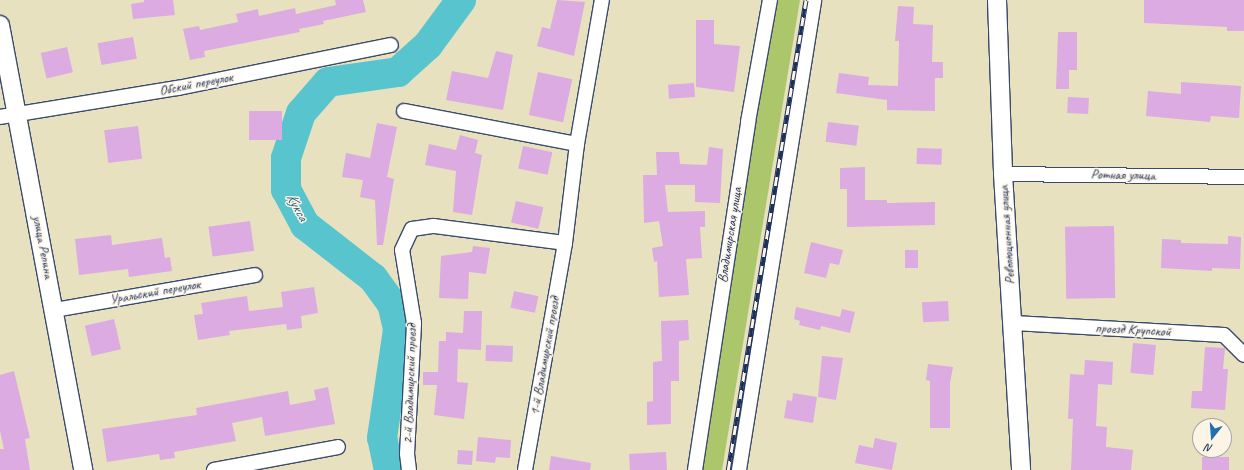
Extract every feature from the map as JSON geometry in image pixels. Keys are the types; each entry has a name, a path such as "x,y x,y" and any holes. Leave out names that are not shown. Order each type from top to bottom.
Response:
{"street":[{"name":"1-й Владимирский проезд","path":"525,470 565,242 577,144 602,0"},
{"name":"Владимирская улица","path":"694,470 743,153 770,0"},
{"path":"739,470 814,0"},
{"name":"Революционная улица","path":"997,0 1003,174 1014,323 1021,470"},
{"name":"улица Репина","path":"0,25 55,310 83,470"},
{"name":"Обский переулок","path":"0,117 178,88 391,45"},
{"path":"404,111 577,144"},
{"name":"Ротная улица","path":"1003,174 1244,177"},
{"name":"2-й Владимирский проезд","path":"409,470 407,454 414,323 402,250 412,229 434,226 565,242"},
{"name":"Уральский переулок","path":"55,310 255,275"},
{"name":"проезд Крупской","path":"1014,323 1224,335 1244,355"},
{"path":"214,470 338,447"}],"green space":[{"path":"776,0 800,0 722,470 700,470 748,155"}],"building":[{"path":"144,0 173,0 175,15 133,19 131,4 144,2"},
{"path":"335,0 363,0 366,12 323,21 324,24 299,29 300,32 204,51 205,57 190,60 183,29 199,26 200,30 238,22 236,14 258,9 259,16 295,8 296,14 336,5"},
{"path":"557,0 585,2 574,56 537,46 542,27 550,29"},
{"path":"1144,0 1244,0 1244,31 1227,31 1227,27 1144,23"},
{"path":"898,6 914,7 913,24 933,25 932,62 943,62 943,78 935,78 935,111 887,110 887,100 836,93 839,73 869,77 868,85 898,86 899,41 895,41"},
{"path":"696,20 714,20 714,44 740,46 734,92 696,87"},
{"path":"1058,32 1077,32 1077,70 1069,70 1069,89 1056,89"},
{"path":"133,37 137,59 101,65 98,43"},
{"path":"67,47 73,72 47,78 41,53"},
{"path":"496,51 513,55 503,110 446,100 452,71 488,78"},
{"path":"538,72 572,79 563,122 529,115"},
{"path":"1181,82 1241,86 1239,118 1211,116 1210,122 1146,116 1148,91 1181,94"},
{"path":"694,83 695,97 669,99 668,85"},
{"path":"1068,97 1089,98 1088,114 1067,113"},
{"path":"249,111 282,111 282,140 249,140"},
{"path":"828,122 859,126 856,146 826,142"},
{"path":"377,123 397,127 387,177 394,179 383,245 377,245 375,200 360,197 363,180 342,177 346,153 370,158"},
{"path":"138,126 142,159 108,163 104,130"},
{"path":"460,135 478,140 475,153 482,155 472,215 453,212 456,171 425,165 429,144 456,150"},
{"path":"523,146 552,152 548,175 518,168"},
{"path":"709,147 723,149 720,203 695,202 695,185 665,185 668,212 705,211 705,227 700,227 702,258 686,259 689,295 659,297 657,261 654,262 652,248 663,246 659,221 644,223 643,175 657,175 656,152 679,152 680,164 707,165"},
{"path":"917,148 942,149 941,165 916,164"},
{"path":"865,167 865,200 887,200 887,203 935,202 935,225 847,227 847,189 840,189 840,168"},
{"path":"516,201 543,207 538,229 511,222"},
{"path":"250,221 254,251 213,257 208,227"},
{"path":"1114,226 1115,298 1066,299 1065,227"},
{"path":"111,235 112,245 162,238 165,258 170,257 172,271 129,277 128,269 79,275 75,239"},
{"path":"1228,236 1241,237 1240,269 1212,268 1212,271 1161,268 1162,239 1181,240 1181,243 1228,244"},
{"path":"811,242 843,250 839,265 830,263 826,278 804,273"},
{"path":"473,246 490,248 486,274 469,272 468,299 439,298 441,256 472,252"},
{"path":"905,250 918,250 918,268 905,268"},
{"path":"314,287 318,313 301,316 302,328 287,330 286,324 229,331 230,335 198,340 194,315 203,314 201,303 247,296 249,311 283,307 281,292"},
{"path":"514,291 538,296 535,313 510,308"},
{"path":"948,301 949,321 923,322 922,302"},
{"path":"796,307 840,317 842,309 855,312 850,333 821,326 820,330 799,325 800,321 794,319"},
{"path":"464,311 482,311 481,350 458,349 457,382 468,383 464,419 434,415 437,385 423,385 423,372 438,372 439,341 446,341 446,332 463,333"},
{"path":"114,319 121,349 92,356 85,326"},
{"path":"688,320 689,340 679,341 679,381 671,381 671,424 647,425 647,402 653,401 653,362 662,361 661,321"},
{"path":"1133,343 1156,345 1153,375 1130,373"},
{"path":"486,345 513,346 512,362 485,361"},
{"path":"1205,347 1225,348 1223,369 1228,369 1225,410 1191,408 1192,391 1202,391"},
{"path":"822,356 843,358 836,400 818,397"},
{"path":"1085,360 1113,362 1112,385 1098,384 1096,426 1107,427 1106,447 1133,450 1131,470 1071,470 1073,419 1068,419 1070,374 1084,375"},
{"path":"928,364 953,367 950,383 950,428 930,428 930,381 926,380"},
{"path":"14,371 30,438 25,439 30,470 0,470 0,449 4,449 0,431 0,375"},
{"path":"328,387 335,424 265,436 262,417 232,423 236,441 174,452 175,458 160,460 159,454 107,462 102,429 197,415 196,408 288,391 290,405 316,400 314,390"},
{"path":"793,393 817,397 813,423 784,418 787,400 792,401"},
{"path":"478,437 511,440 510,458 496,457 495,463 476,461"},
{"path":"875,438 897,443 892,470 855,463 859,445 873,448"},
{"path":"458,450 473,451 472,465 457,464"},
{"path":"666,452 667,470 630,470 629,454"},
{"path":"551,456 591,463 590,470 549,470"},
{"path":"1202,458 1229,458 1229,470 1202,470"}],"waterway":[{"name":"Кукса","path":"389,470 382,438 398,329 392,304 373,278 305,225 286,190 286,158 301,113 328,82 398,72 428,45 461,0"}],"railway":[{"path":"728,470 806,0"}]}
